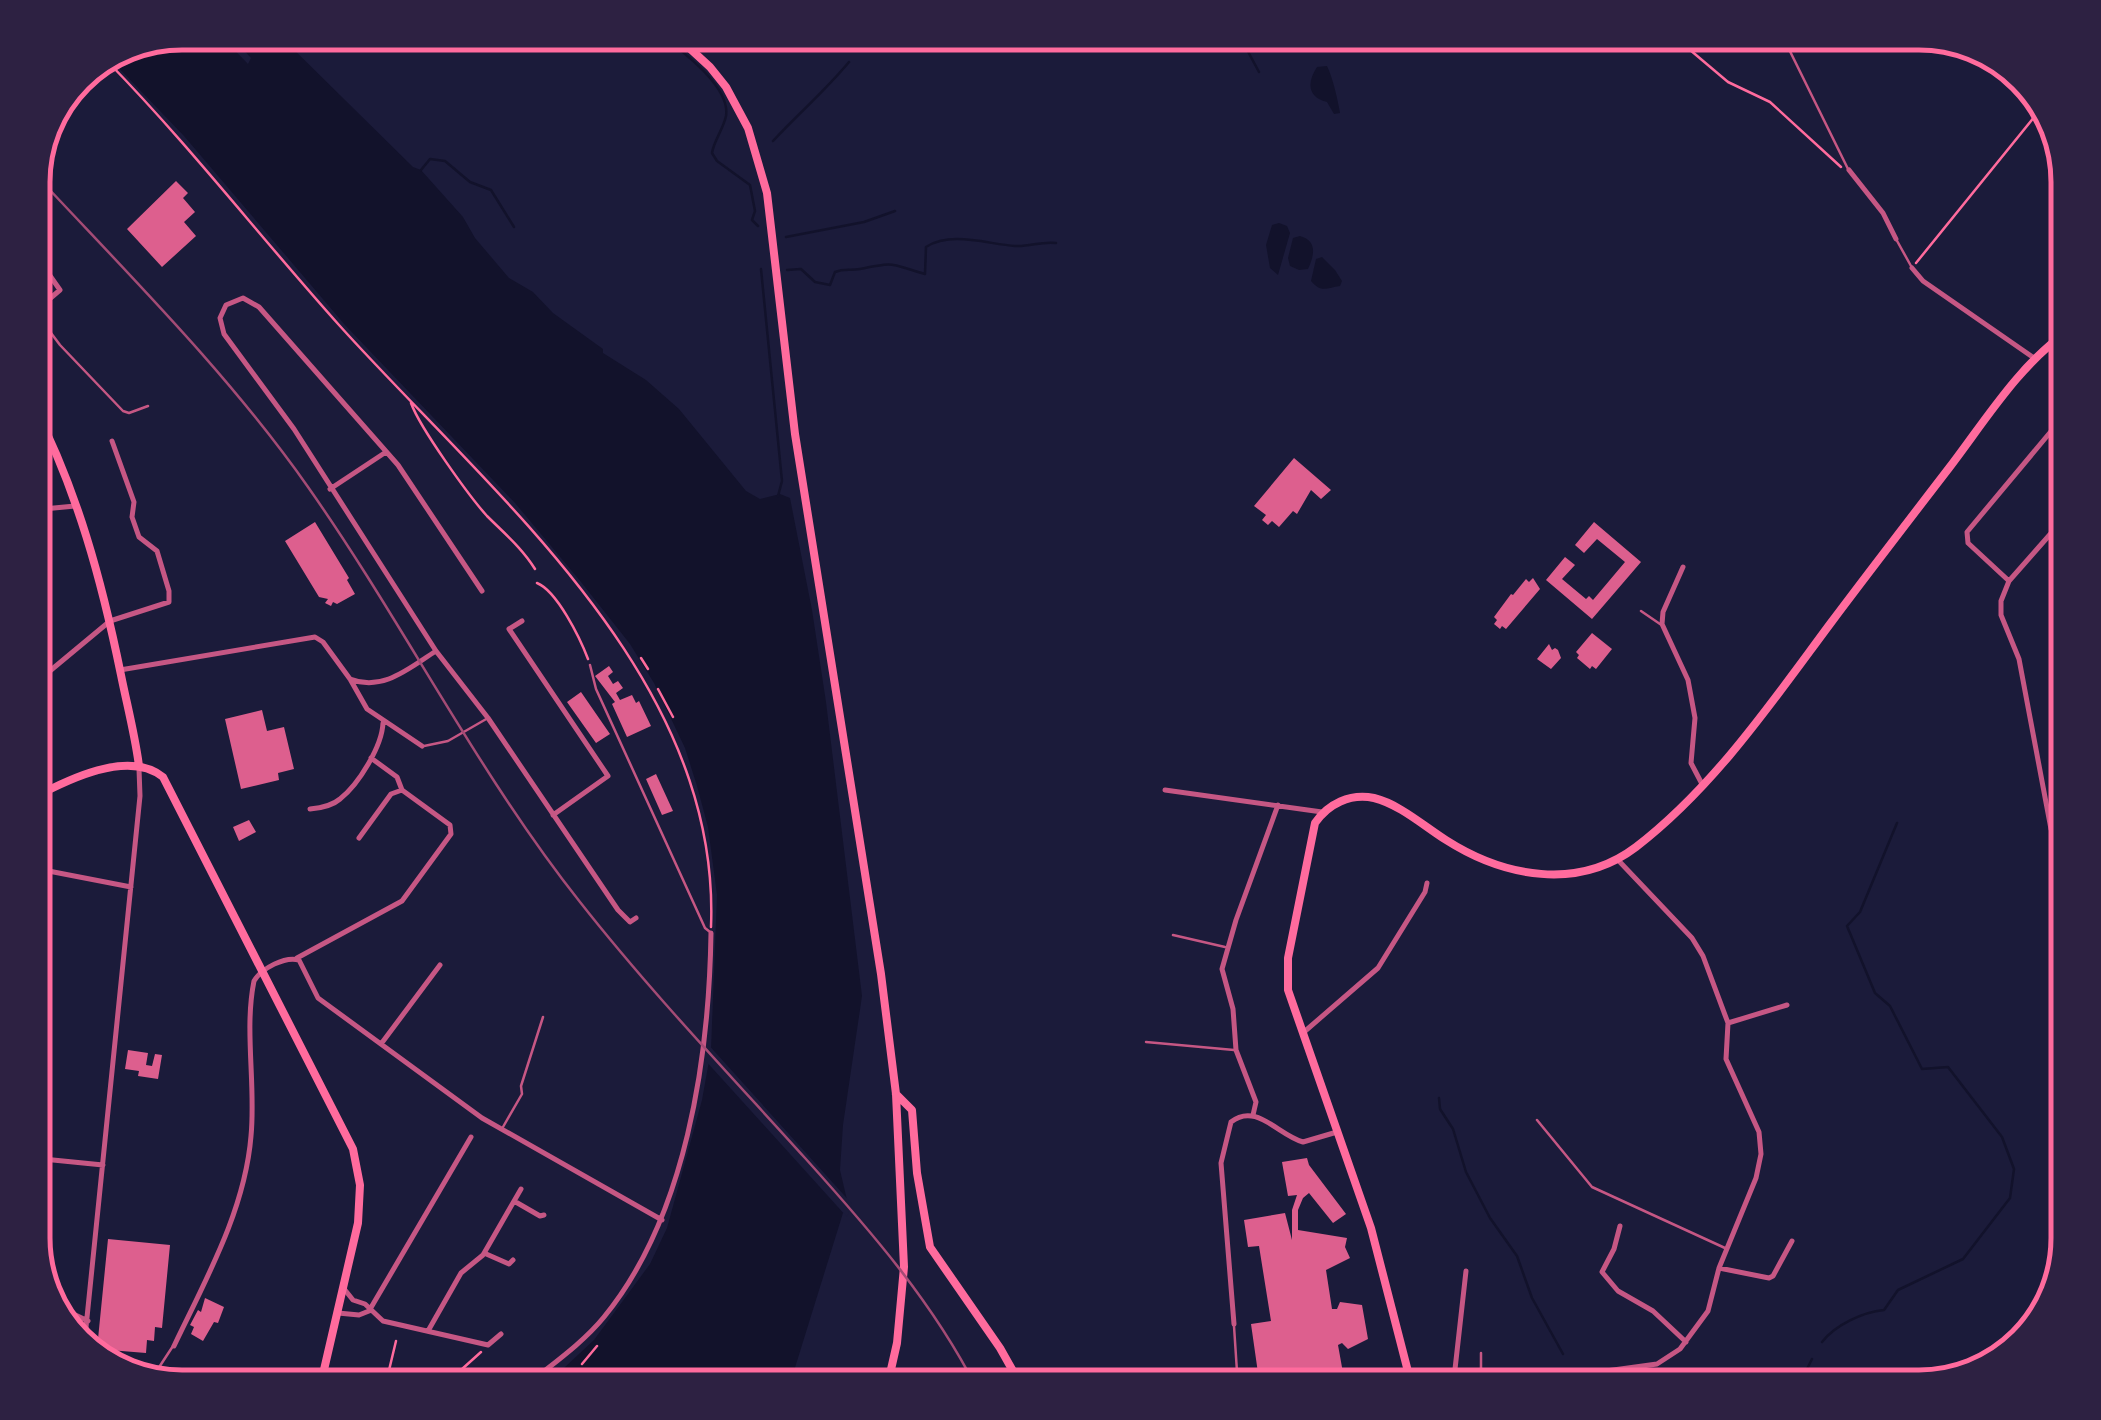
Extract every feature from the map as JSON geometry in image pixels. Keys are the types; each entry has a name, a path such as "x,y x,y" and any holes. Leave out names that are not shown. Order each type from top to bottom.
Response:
{"main road":[{"path":"693,50 726,87 748,128 760,161 774,241 795,434 881,974 896,1094 904,1266 891,1370"},
{"path":"1407,1370 1371,1228 1288,990 1288,958 1310,839 1322,812 1343,800 1373,798 1486,862 1541,874 1569,875 1618,860 1702,784 1768,710 2015,381 2051,346"},
{"path":"50,445 76,506 110,621 139,766"},
{"path":"50,789 116,766 155,771 167,782 353,1149 360,1209 324,1370"},
{"path":"896,1094 912,1110 917,1173 930,1247 1012,1370"}],"street":[{"path":"1849,170 1883,213 1896,239"},
{"path":"1912,268 1923,281 2036,360"},
{"path":"50,276 60,290 50,298"},
{"path":"482,591 387,452 260,308 243,298 226,305 220,318 224,334 284,414 436,651 488,718 618,910 630,922 636,918"},
{"path":"2009,581 1968,543 1967,532 2051,431"},
{"path":"52,669 110,621 166,605 170,598 157,551 139,537 132,517 134,502 112,442"},
{"path":"330,489 387,452"},
{"path":"50,508 76,506"},
{"path":"2051,533 2009,581 2002,593 2001,615 2020,659 2051,822"},
{"path":"1683,567 1663,612 1662,624 1688,680 1695,718 1691,764 1702,784"},
{"path":"522,620 509,629 608,776 553,815"},
{"path":"120,670 306,636 323,642 366,709 422,746"},
{"path":"350,679 380,683 436,651"},
{"path":"310,809 325,807 341,798 383,737 383,722"},
{"path":"174,1346 226,1237 242,1191 252,1135 252,989 260,971 297,958 402,902 451,834 450,824 402,790 398,777 371,758"},
{"path":"87,1329 140,791 139,766"},
{"path":"359,838 391,794 402,790"},
{"path":"1165,790 1322,812"},
{"path":"1253,1115 1256,1102 1236,1050 1233,1009 1222,969 1226,947 1278,805"},
{"path":"1611,1370 1664,1362 1686,1342 1708,1311 1720,1268 1758,1174 1761,1154 1756,1120 1726,1060 1728,1023 1703,956 1692,938 1618,860"},
{"path":"50,871 131,887"},
{"path":"1302,1033 1378,968 1428,883"},
{"path":"545,1370 603,1319 647,1254 662,1220 703,1057 711,933"},
{"path":"297,958 318,998 381,1044 502,1130 662,1220"},
{"path":"381,1044 440,965"},
{"path":"1728,1023 1787,1005"},
{"path":"1234,1324 1221,1161 1225,1136 1233,1119 1253,1115 1296,1140 1310,1141 1338,1132"},
{"path":"338,1312 369,1311 471,1137"},
{"path":"50,1160 103,1165"},
{"path":"428,1331 461,1273 484,1253 522,1189"},
{"path":"514,1201 540,1216 544,1214"},
{"path":"1620,1226 1602,1272 1618,1291 1652,1311 1686,1342"},
{"path":"1720,1268 1769,1278 1792,1241"},
{"path":"484,1253 509,1264 514,1260"},
{"path":"1455,1370 1466,1272"},
{"path":"344,1282 353,1300 365,1304 383,1322 488,1345 500,1334"},
{"path":"75,1315 88,1321"}],"lane":[{"path":"1790,50 1849,170"},
{"path":"1896,239 1912,268"},
{"path":"50,332 123,411 129,413 148,406"},
{"path":"1641,612 1662,624"},
{"path":"590,665 596,689 704,928 711,933"},
{"path":"422,746 448,741 488,718"},
{"path":"1173,935 1226,947"},
{"path":"502,1130 522,1094 521,1086 543,1017"},
{"path":"1146,1042 1236,1050"},
{"path":"1537,1120 1592,1187 1728,1250"},
{"path":"1234,1324 1237,1370"},
{"path":"159,1368 174,1346"},
{"path":"1481,1353 1481,1370"}],"path":[{"path":"1691,50 1728,82 1770,102 1839,166 1849,170"},
{"path":"115,69 342,328 469,460 554,557 624,648 676,748 698,808 711,884 711,933"},
{"path":"1912,268 2034,118"},
{"path":"411,402 422,426 483,511 510,537 534,570"},
{"path":"537,582 556,598 590,665"},
{"path":"637,664 642,659 647,668 641,670"},
{"path":"654,696 659,691 672,716 664,718"},
{"path":"658,703 664,700"},
{"path":"662,711 668,708"},
{"path":"389,1370 396,1342"},
{"path":"461,1370 488,1345"},
{"path":"582,1364 597,1346"}],"shaded area":[{"path":"234,50 248,64 251,58 244,50 294,50 413,167 421,170 509,278 533,292 553,313 603,349 603,353 646,380 679,409 746,491 760,499 780,494 790,498 826,702 862,996 843,1125 840,1170 847,1200 794,1370 562,1370 594,1340 650,1264 667,1228 702,1100 711,1050 717,895 708,827 697,786 685,748 630,644 515,503 345,325 184,136 118,67 165,51"},
{"path":"1327,66 1340,113 1334,114 1327,102 1312,93 1317,67"},
{"path":"1272,225 1287,226 1290,233 1278,275 1270,268 1266,245"},
{"path":"1300,236 1310,241 1313,250 1308,269 1299,270 1290,266 1288,258 1293,238"},
{"path":"1322,257 1342,281 1340,286 1321,288 1311,281 1316,259"}],"pier":[{"path":"706,1042 852,1204 847,1217 704,1059"}],"building":[{"path":"176,181 188,193 183,198 195,212 184,222 196,236 162,267 127,229"},
{"path":"1294,458 1331,490 1321,499 1311,490 1297,514 1293,511 1279,527 1272,521 1268,525 1262,520 1266,515 1254,506"},
{"path":"315,522 355,594 331,606 325,603 328,599 319,597 285,541"},
{"path":"1594,522 1641,562 1592,619 1546,580 1565,557 1575,565 1562,579 1586,599 1589,596 1593,600 1625,562 1597,539 1584,553 1575,545"},
{"path":"1533,578 1540,589 1506,629 1500,629 1494,624 1494,617 1526,579 1529,582"},
{"path":"1592,633 1612,649 1596,669 1590,669 1577,658 1576,652"},
{"path":"1549,644 1561,658 1551,669 1537,659"},
{"path":"609,666 613,672 608,676 613,684 618,681 623,688 616,693 620,700 632,695 651,726 627,737 612,704 615,702 595,676"},
{"path":"581,692 610,734 596,743 567,702"},
{"path":"262,710 267,731 284,727 294,769 278,773 279,780 241,789 225,719"},
{"path":"656,774 673,811 662,815 646,779"},
{"path":"249,820 256,832 239,841 233,827"},
{"path":"128,1050 148,1053 146,1065 152,1066 155,1054 162,1055 158,1079 125,1069"},
{"path":"1307,1158 1346,1214 1333,1223 1309,1193 1298,1210 1298,1230 1347,1238 1345,1247 1350,1258 1326,1270 1332,1309 1337,1309 1340,1302 1362,1305 1368,1339 1348,1349 1342,1343 1338,1345 1342,1370 1258,1370 1251,1324 1271,1321 1259,1246 1248,1247 1244,1220 1285,1213 1292,1240 1292,1210 1297,1195 1288,1196 1282,1162"},
{"path":"108,1239 170,1245 162,1328 155,1327 154,1341 147,1340 146,1353 113,1350 98,1339"},
{"path":"205,1298 224,1307 218,1323 214,1322 203,1341 191,1334 194,1327 190,1325 198,1310 201,1312"}],"waterway":[{"path":"680,50 721,93 726,116 712,153 750,185 755,211 752,220 758,226"},
{"path":"1247,50 1259,72"},
{"path":"773,141 849,62"},
{"path":"421,170 430,159 445,161 470,182 491,190 514,227"},
{"path":"786,237 864,222 895,211"},
{"path":"787,270 801,269 815,282 830,285 835,272 881,265 925,274 926,247 936,242 969,240 1015,246 1056,243"},
{"path":"761,269 782,481 778,496"},
{"path":"1822,1342 1850,1320 1884,1310 1898,1290 1963,1259 2010,1198 2014,1169 2002,1137 1948,1067 1922,1069 1890,1006 1875,993 1847,926 1860,912 1897,823"},
{"path":"1439,1098 1466,1172 1490,1218 1517,1256 1532,1298 1563,1354"},
{"path":"1806,1370 1812,1359"}],"railway":[{"path":"50,190 176,325 277,445 343,538 507,801 580,902 690,1032 876,1239 940,1325 967,1370"}]}
